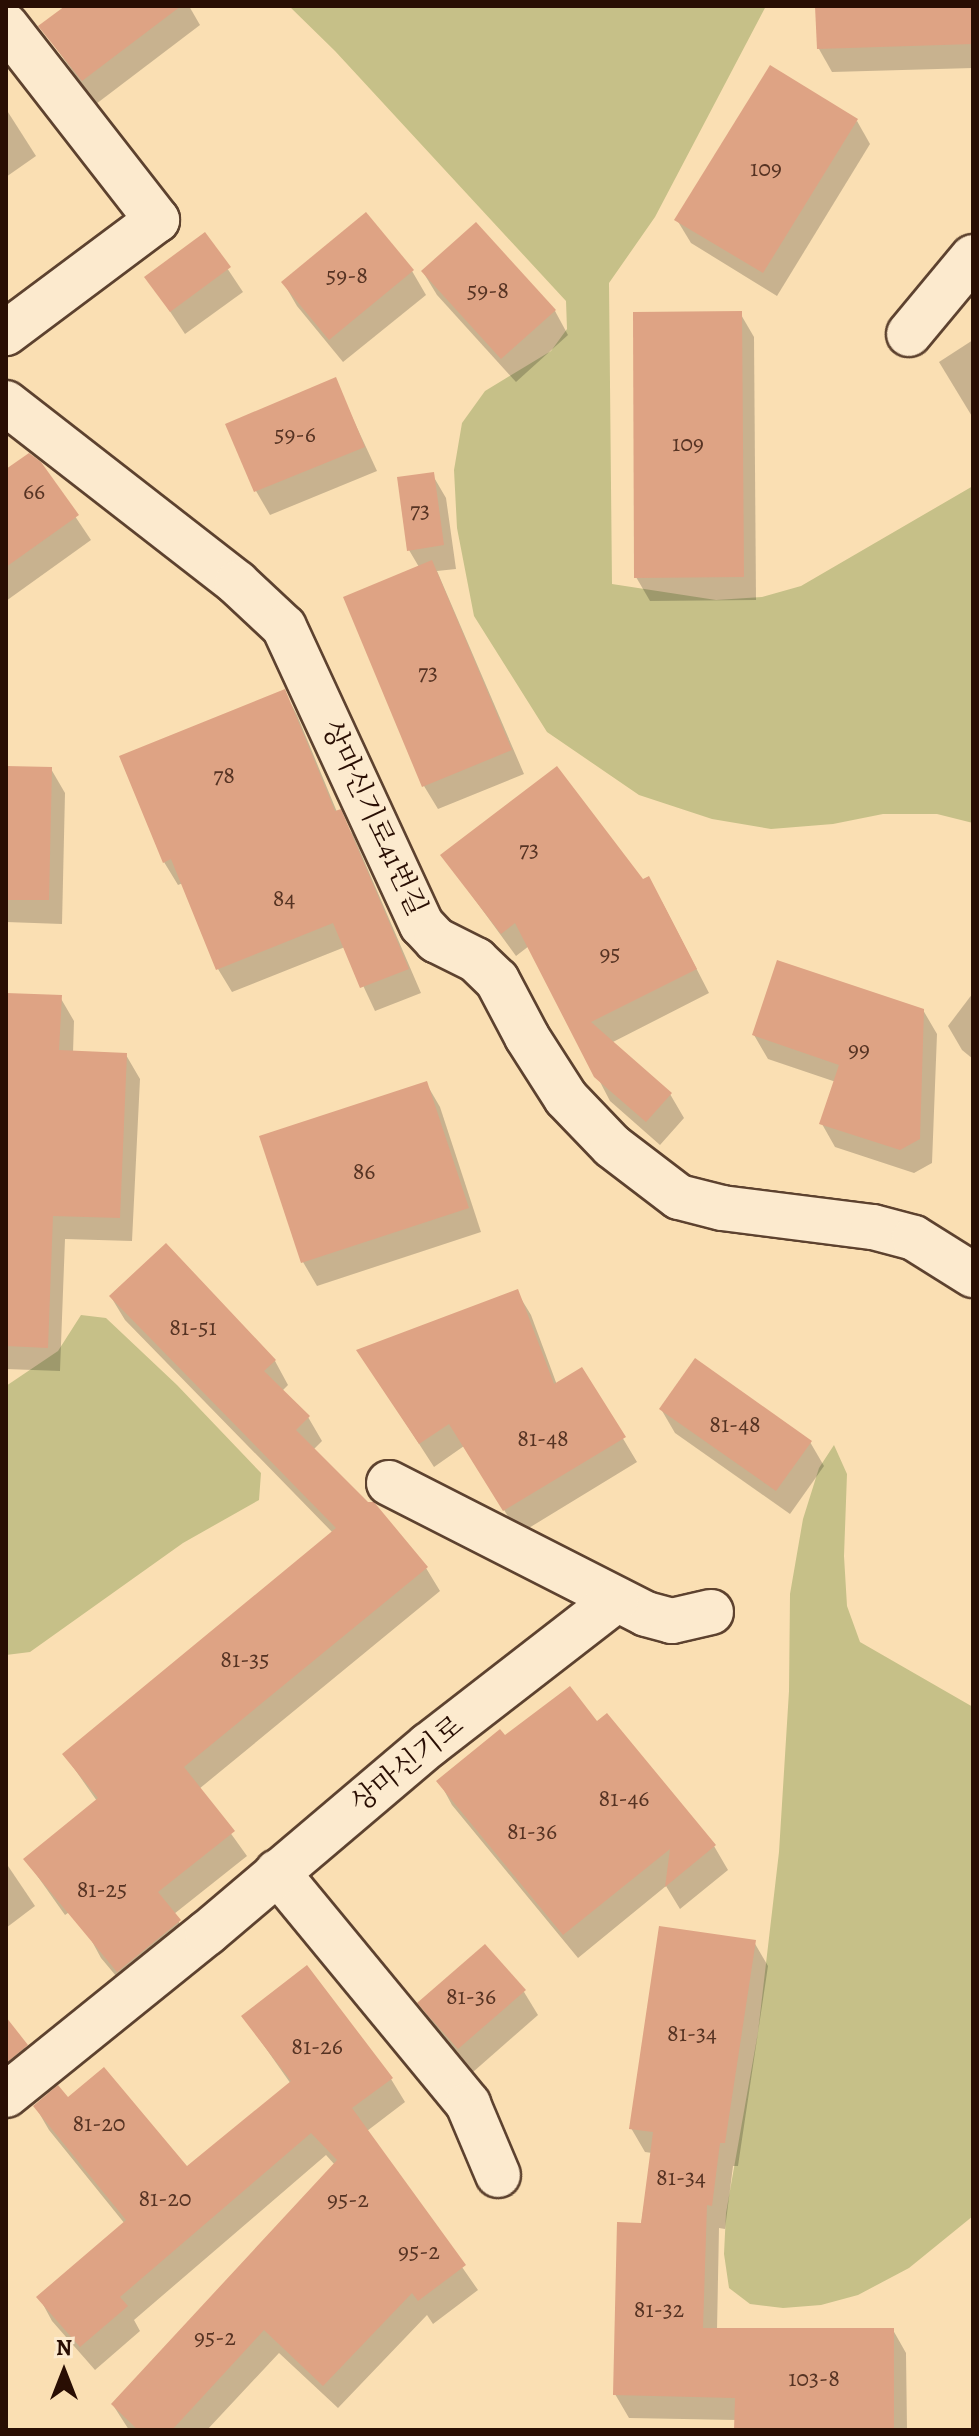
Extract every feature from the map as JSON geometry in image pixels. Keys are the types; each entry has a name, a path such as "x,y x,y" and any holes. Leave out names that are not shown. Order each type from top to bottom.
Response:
{"street":[{"path":"6,26 157,220 6,333"},
{"path":"909,334 973,257"},
{"name":"상마신기로41번길","path":"6,403 237,583 284,627 422,925 436,940 476,960 497,980 527,1037 566,1098 612,1146 679,1197 735,1210 873,1227 914,1238 973,1275"},
{"path":"389,1483 616,1600 672,1621 711,1612"},
{"name":"상마신기로","path":"6,2095 106,2017 429,1745 616,1600"},
{"path":"277,1872 450,2079 468,2104 498,2175"}],"shaded area":[{"path":"289,6 766,6 655,217 609,283 612,584 716,600 762,597 801,586 973,486 973,823 937,814 883,814 833,824 771,829 712,819 639,795 547,732 474,616 457,528 454,470 462,423 485,391 551,351 567,329 566,301 335,51"},
{"path":"81,1315 106,1318 177,1385 261,1473 259,1500 183,1543 30,1652 6,1655 6,1386 58,1351"},
{"path":"834,1445 847,1474 844,1556 847,1606 860,1642 973,1707 973,2216 909,2268 858,2295 821,2305 783,2308 750,2304 729,2288 724,2254 726,2213 758,2032 779,1852 789,1691 790,1594 803,1519 819,1468"}],"building":[{"path":"65,6 181,6 82,81 38,26"},
{"path":"815,6 973,6 973,44 817,49"},
{"path":"770,65 858,119 763,273 674,220"},
{"path":"366,212 414,270 329,340 281,282"},
{"path":"476,222 556,310 501,359 421,271"},
{"path":"205,232 231,267 170,312 144,277"},
{"path":"742,311 744,577 634,578 633,312"},
{"path":"336,377 365,447 254,492 225,424"},
{"path":"29,453 41,462 79,515 6,567 6,469"},
{"path":"434,472 444,545 407,551 397,477"},
{"path":"432,560 512,750 422,787 343,597"},
{"path":"285,689 335,811 341,809 409,969 360,988 333,923 216,970 171,859 163,863 119,756"},
{"path":"6,766 52,767 49,900 6,900"},
{"path":"557,766 643,879 649,876 697,969 591,1022 672,1093 646,1122 594,1077 515,923 501,934 440,855"},
{"path":"777,960 924,1009 920,1139 900,1150 819,1124 839,1065 752,1035"},
{"path":"6,993 62,995 59,1050 127,1053 120,1218 53,1216 48,1348 6,1346"},
{"path":"427,1081 469,1208 301,1263 259,1136"},
{"path":"166,1243 276,1360 264,1371 310,1416 296,1430 368,1502 374,1502 428,1567 184,1767 235,1831 158,1892 181,1920 117,1972 23,1859 98,1798 62,1754 336,1528 109,1296"},
{"path":"518,1289 554,1384 582,1367 626,1437 503,1511 449,1424 419,1444 356,1350"},
{"path":"695,1358 812,1441 776,1491 659,1409"},
{"path":"570,1686 597,1721 607,1713 716,1845 665,1887 670,1849 563,1935 436,1781 500,1729 505,1735"},
{"path":"659,1926 756,1940 725,2143 720,2143 712,2206 707,2205 703,2328 894,2328 894,2430 734,2430 735,2398 613,2395 617,2222 641,2223 653,2132 629,2129"},
{"path":"485,1944 526,1990 458,2049 417,2003"},
{"path":"307,1965 393,2078 352,2108 466,2265 418,2301 412,2293 323,2386 264,2330 172,2430 138,2430 111,2404 337,2160 311,2133 120,2297 128,2306 80,2347 36,2297 126,2220 33,2106 58,2085 68,2097 104,2067 187,2166 291,2081 241,2016"},
{"path":"6,2017 28,2045 6,2063"}]}
